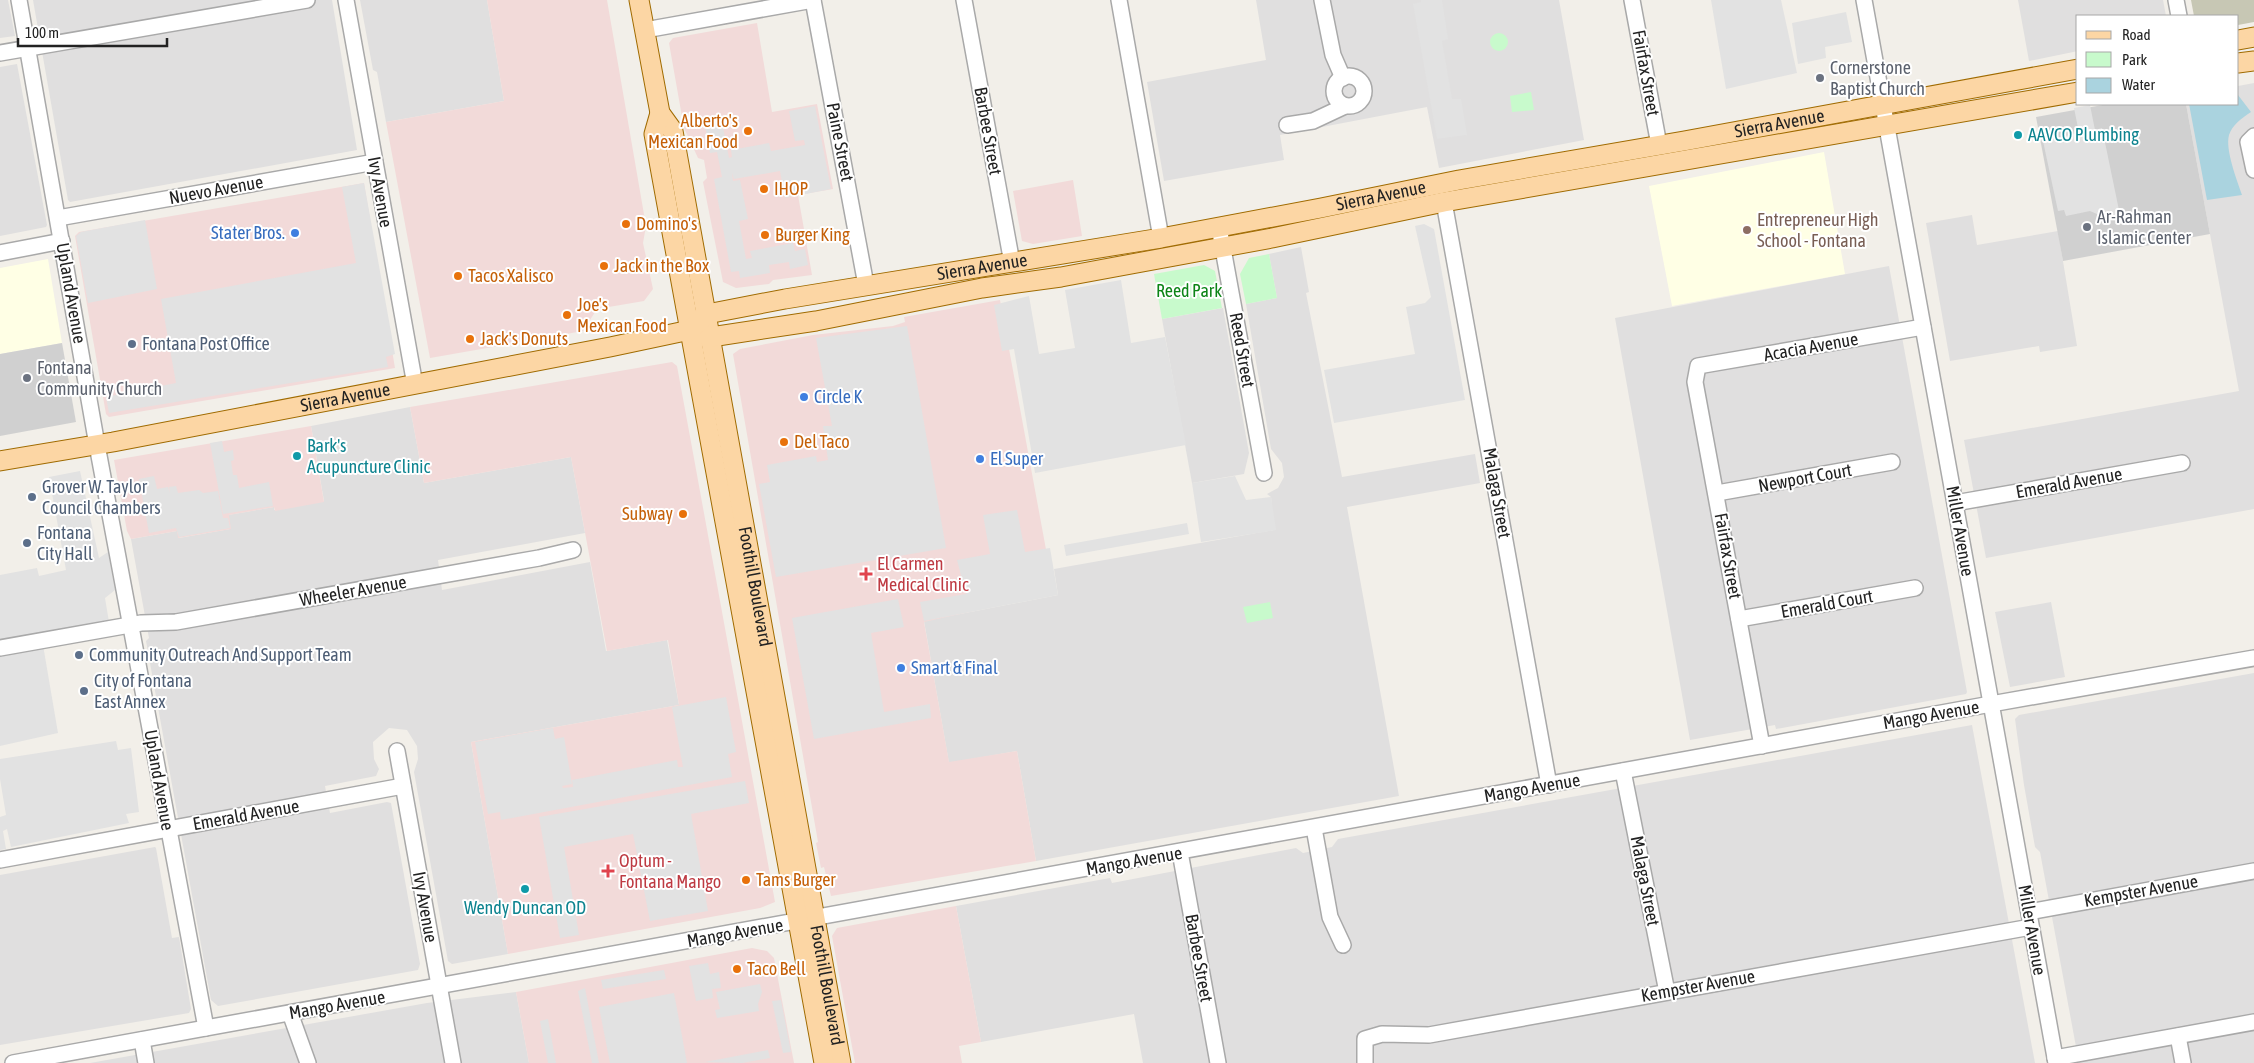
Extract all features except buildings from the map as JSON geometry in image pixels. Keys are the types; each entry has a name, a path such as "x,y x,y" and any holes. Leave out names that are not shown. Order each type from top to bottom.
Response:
{"main road":[{"name":"Foothill Boulevard","path":"639,0 660,113 654,134 690,330 807,920 841,1063"},
{"path":"2239,40 2254,37"},
{"path":"2239,64 2254,61"},
{"name":"Sierra Avenue","path":"707,314 866,285 1161,238 1459,180 2076,69"},
{"name":"Sierra Avenue","path":"0,461 415,385 690,330 710,337 816,321 982,288 1223,247 1444,202 2076,92"},
{"name":"Foothill Boulevard","path":"660,113 674,131 707,314 807,920"},
{"path":"690,330 707,314"},
{"path":"807,920 824,1063"}],"street":[{"name":"Upland Avenue","path":"19,0 97,444 206,1028"},
{"path":"0,53 307,0"},
{"name":"Ivy Avenue","path":"346,0 415,385"},
{"path":"645,30 813,0"},
{"name":"Paine Street","path":"813,0 866,285"},
{"name":"Barbee Street","path":"964,0 1012,263"},
{"path":"1118,0 1161,238"},
{"path":"1322,0 1332,55 1343,78"},
{"name":"Fairfax Street","path":"1632,0 1659,145"},
{"name":"Miller Avenue","path":"1864,0 2055,1060"},
{"path":"2176,0 2179,15"},
{"path":"1287,125 1313,120 1345,106 1358,103 1363,90 1356,79 1343,78 1336,84 1334,93 1337,101 1345,106"},
{"path":"2251,139 2254,170"},
{"name":"Nuevo Avenue","path":"58,218 375,162"},
{"name":"Malaga Street","path":"1444,202 1549,785"},
{"name":"Reed Street","path":"1219,227 1264,473"},
{"path":"0,253 62,242"},
{"name":"Acacia Avenue","path":"1698,366 1923,327"},
{"name":"Fairfax Street","path":"1698,366 1696,382 1762,746"},
{"name":"Newport Court","path":"1717,494 1892,462"},
{"name":"Emerald Avenue","path":"1955,504 2182,463"},
{"name":"Wheeler Avenue","path":"0,648 131,624 176,622 531,560 574,550"},
{"name":"Emerald Court","path":"1739,619 1915,588"},
{"name":"Mango Avenue","path":"14,1063 1991,704 2254,658"},
{"name":"Ivy Avenue","path":"397,751 453,1063"},
{"name":"Malaga Street","path":"1623,771 1667,992"},
{"name":"Emerald Avenue","path":"0,860 402,786"},
{"path":"1314,828 1330,917 1343,945"},
{"name":"Barbee Street","path":"1180,852 1218,1063"},
{"name":"Kempster Avenue","path":"1365,1063 1365,1040 1382,1034 1429,1035 1667,992 2030,919 2254,871"},
{"path":"290,1013 308,1063"},
{"path":"2055,1060 2254,1022"},
{"path":"2178,1036 2183,1063"},
{"path":"142,1040 146,1063"}],"shaded area":[{"path":"0,0 8,0 15,36 0,38"},
{"path":"33,0 332,0 357,150 70,202 68,200"},
{"path":"360,0 487,0 504,101 386,122 377,72 373,70"},
{"path":"487,0 607,0 646,226 643,243 653,289 644,301 597,309 583,331 430,358 386,122 504,101"},
{"path":"1256,0 1559,0 1584,140 1439,168 1427,107 1280,135 1284,160 1164,181 1147,82 1266,60"},
{"path":"1421,0 1442,0 1448,39 1442,41 1452,99 1461,99 1467,135 1437,139 1413,4 1421,2"},
{"path":"1711,0 1781,0 1797,73 1726,89"},
{"path":"2018,0 2163,0 2166,15 2076,15 2076,51 2029,61"},
{"path":"2191,0 2254,0 2254,22 2239,25 2239,15 2194,15"},
{"path":"1846,12 1852,42 1825,47 1826,58 1798,64 1792,23"},
{"path":"757,23 772,112 817,104 833,189 798,195 812,275 773,280 769,284 736,288 723,282 703,182 707,178 704,160 698,158 684,128 669,43 673,38"},
{"path":"17,64 47,225 46,227 0,236 0,67"},
{"path":"2254,83 2254,509 1986,558 1964,440 2239,391 2186,105 2239,105 2239,86"},
{"path":"2090,105 2095,130 2102,128 2120,215 2106,218 2090,211 2066,216 2064,210 2058,211 2043,141 2075,134 2078,128 2074,108"},
{"path":"2102,105 2186,105 2210,234 2063,261 2036,117"},
{"path":"815,106 831,189 785,198 780,171 734,179 732,173 733,181 740,180 748,219 739,221 746,259 752,258 750,251 793,243 795,251 805,249 808,265 790,269 789,262 769,265 770,273 740,278 739,271 731,272 714,179 722,177 717,152 710,153 705,125 722,122 729,158 732,157 731,150 769,143 771,151 805,145 804,140 795,141 789,111"},
{"name":"Entrepreneur High School - Fontana","path":"1824,152 1845,274 1672,306 1649,186"},
{"path":"1073,180 1082,236 1033,244 1022,241 1013,191"},
{"path":"364,183 395,368 109,417 106,414 75,236 79,232"},
{"path":"364,183 395,354 386,357 388,367 109,413 106,397 176,383 161,299 356,263 342,187"},
{"path":"1972,215 1977,245 2058,231 2077,346 2040,352 2039,346 1950,361 1926,223"},
{"path":"145,220 157,289 88,303 76,236 81,232"},
{"path":"1424,224 1434,229 1465,400 1334,423 1324,370 1415,354 1406,307 1425,303 1431,297 1415,226"},
{"path":"1301,247 1309,292 1306,293 1342,477 1475,454 1480,483 1347,507 1399,796 1036,861 1017,751 949,763 924,621 1058,595 1054,569 1274,530 1271,497 1267,494 1278,488 1284,477 1282,463 1271,449 1246,304 1277,298 1269,254"},
{"path":"48,259 62,343 0,354 0,268"},
{"path":"1889,266 1967,692 1966,694 1776,729 1775,725 1690,740 1615,318"},
{"path":"1121,280 1131,343 1165,337 1186,445 1035,473 1014,349 1002,351 994,305 1029,296 1039,354 1075,348 1065,290"},
{"path":"1000,300 1054,593 924,622 949,762 1017,751 1036,861 831,896 824,867 821,868 816,843 818,842 733,354 740,349 813,335 893,326 905,322 904,317"},
{"path":"1223,308 1249,453 1244,474 1192,483 1162,319"},
{"path":"907,326 946,548 776,577 759,484 770,482 767,465 816,456 817,462 828,460 823,426 832,426 816,338"},
{"path":"62,343 76,422 0,436 0,354"},
{"path":"672,362 677,366 775,902 760,908 508,954 471,742 679,705 668,640 607,651 571,457 424,483 410,407"},
{"path":"410,407 424,483 571,457 585,533 438,560 442,590 590,562 606,651 667,640 679,705 471,742 508,954 452,964 448,961 414,772 418,759 417,746 407,730 389,728 373,742 374,759 379,769 376,776 325,786 330,813 387,802 391,803 420,964 418,970 218,1006 211,1000 146,641 149,638 131,539 177,531 179,538 230,529 228,515 274,507 274,510 324,501 311,426"},
{"path":"311,426 324,502 275,511 274,507 229,515 231,529 178,538 177,531 131,539 127,531 114,460"},
{"path":"222,441 224,452 233,450 234,460 231,461 233,475 237,475 239,488 269,482 273,506 223,514 210,443"},
{"path":"80,471 99,558 108,552 115,590 105,598 109,622 0,643 0,575 37,568 39,576 66,570 49,477"},
{"path":"154,476 157,489 168,487 170,493 169,487 176,486 178,493 199,490 203,493 218,491 223,518 228,518 230,528 179,537 176,528 149,533 139,479"},
{"path":"1235,476 1246,500 1271,497 1276,530 1201,542 1192,483"},
{"path":"1017,510 1025,552 1050,548 1058,595 924,621 920,602 966,594 957,560 990,554 983,515"},
{"path":"1187,523 1189,534 1066,556 1064,545"},
{"path":"898,599 904,627 871,633 884,712 930,704 931,718 814,739 792,618"},
{"path":"2051,602 2065,677 2010,687 1995,612"},
{"path":"43,645 58,733 0,746 0,653"},
{"path":"2254,673 2254,1063 2079,1063 2040,852 2035,847 2015,719 2019,715"},
{"path":"726,697 736,752 728,754 732,777 501,820 500,812 488,814 475,742 553,728 555,739 564,737 572,784 562,786 563,788 573,787 572,780 677,760 678,767 683,767 672,707"},
{"path":"1972,725 2035,1063 1143,1063 1134,1014 981,1042 956,906 1110,878 1112,883 1296,848 1303,853 1332,847 1338,839"},
{"path":"116,741 118,750 131,748 139,812 126,814 129,823 11,847 7,829 3,831 6,849 0,850 0,817 6,815 0,779 0,759"},
{"path":"745,781 749,803 691,814 708,911 650,921 633,834 564,847 579,935 560,938 539,817"},
{"path":"155,847 172,938 179,937 191,1009 189,1013 0,1045 0,875"},
{"path":"956,906 981,1042 959,1046 962,1063 855,1063 832,936 837,928"},
{"path":"752,948 767,951 774,958 794,1063 529,1063 516,992"},
{"path":"708,963 710,974 719,972 721,988 712,989 713,998 696,1001 689,966"},
{"path":"664,970 666,979 603,989 601,980"},
{"path":"760,984 762,992 758,1004 759,1011 717,1018 715,1010 720,1009 716,992"},
{"path":"585,988 599,1063 592,1063 578,991"},
{"path":"516,992 529,1063 90,1063 427,1003"},
{"path":"674,993 687,1063 610,1063 599,1007"},
{"path":"781,1000 791,1052 783,1053 772,1001"},
{"path":"548,1019 556,1063 548,1063 540,1021"},
{"path":"768,1050 770,1058 742,1063 705,1062"}],"green space":[{"path":"1499,33 1505,36 1508,42 1505,48 1499,51 1493,48 1490,42 1493,36"},
{"path":"1531,92 1534,110 1512,112 1510,96"},
{"name":"Reed Park","path":"1269,254 1277,298 1246,304 1240,274 1249,258"},
{"name":"Reed Park","path":"1204,265 1215,271 1222,308 1162,319 1154,274"},
{"path":"1270,602 1273,618 1247,623 1243,607"}],"water":[{"path":"2239,96 2251,112 2232,128 2228,141 2232,165 2242,195 2207,200 2189,105 2239,105"}],"place":[{"name":"Cornerstone Baptist Church","path":"1820,78"},
{"name":"Alberto's Mexican Food","path":"748,131"},
{"name":"AAVCO Plumbing","path":"2018,135"},
{"name":"IHOP","path":"764,189"},
{"name":"Domino's","path":"626,224"},
{"name":"Ar-Rahman Islamic Center","path":"2087,227"},
{"name":"Entrepreneur High School - Fontana","path":"1747,230"},
{"name":"Stater Bros.","path":"295,233"},
{"name":"Burger King","path":"765,235"},
{"name":"Jack in the Box","path":"604,266"},
{"name":"Tacos Xalisco","path":"458,276"},
{"name":"Joe's Mexican Food","path":"567,315"},
{"name":"Jack's Donuts","path":"470,339"},
{"name":"Fontana Post Office","path":"132,344"},
{"name":"Fontana Community Church","path":"27,378"},
{"name":"Circle K","path":"804,397"},
{"name":"Del Taco","path":"784,442"},
{"name":"Bark's Acupuncture Clinic","path":"297,456"},
{"name":"El Super","path":"980,459"},
{"name":"Grover W. Taylor Council Chambers","path":"32,497"},
{"name":"Subway","path":"683,514"},
{"name":"Fontana City Hall","path":"27,543"},
{"name":"El Carmen Medical Clinic","path":"866,574"},
{"name":"Community Outreach And Support Team","path":"79,655"},
{"name":"Smart & Final","path":"901,668"},
{"name":"City of Fontana East Annex","path":"84,691"},
{"name":"Optum - Fontana Mango","path":"608,871"},
{"name":"Tams Burger","path":"746,880"},
{"name":"Wendy Duncan OD","path":"525,889"},
{"name":"Taco Bell","path":"737,969"}]}
